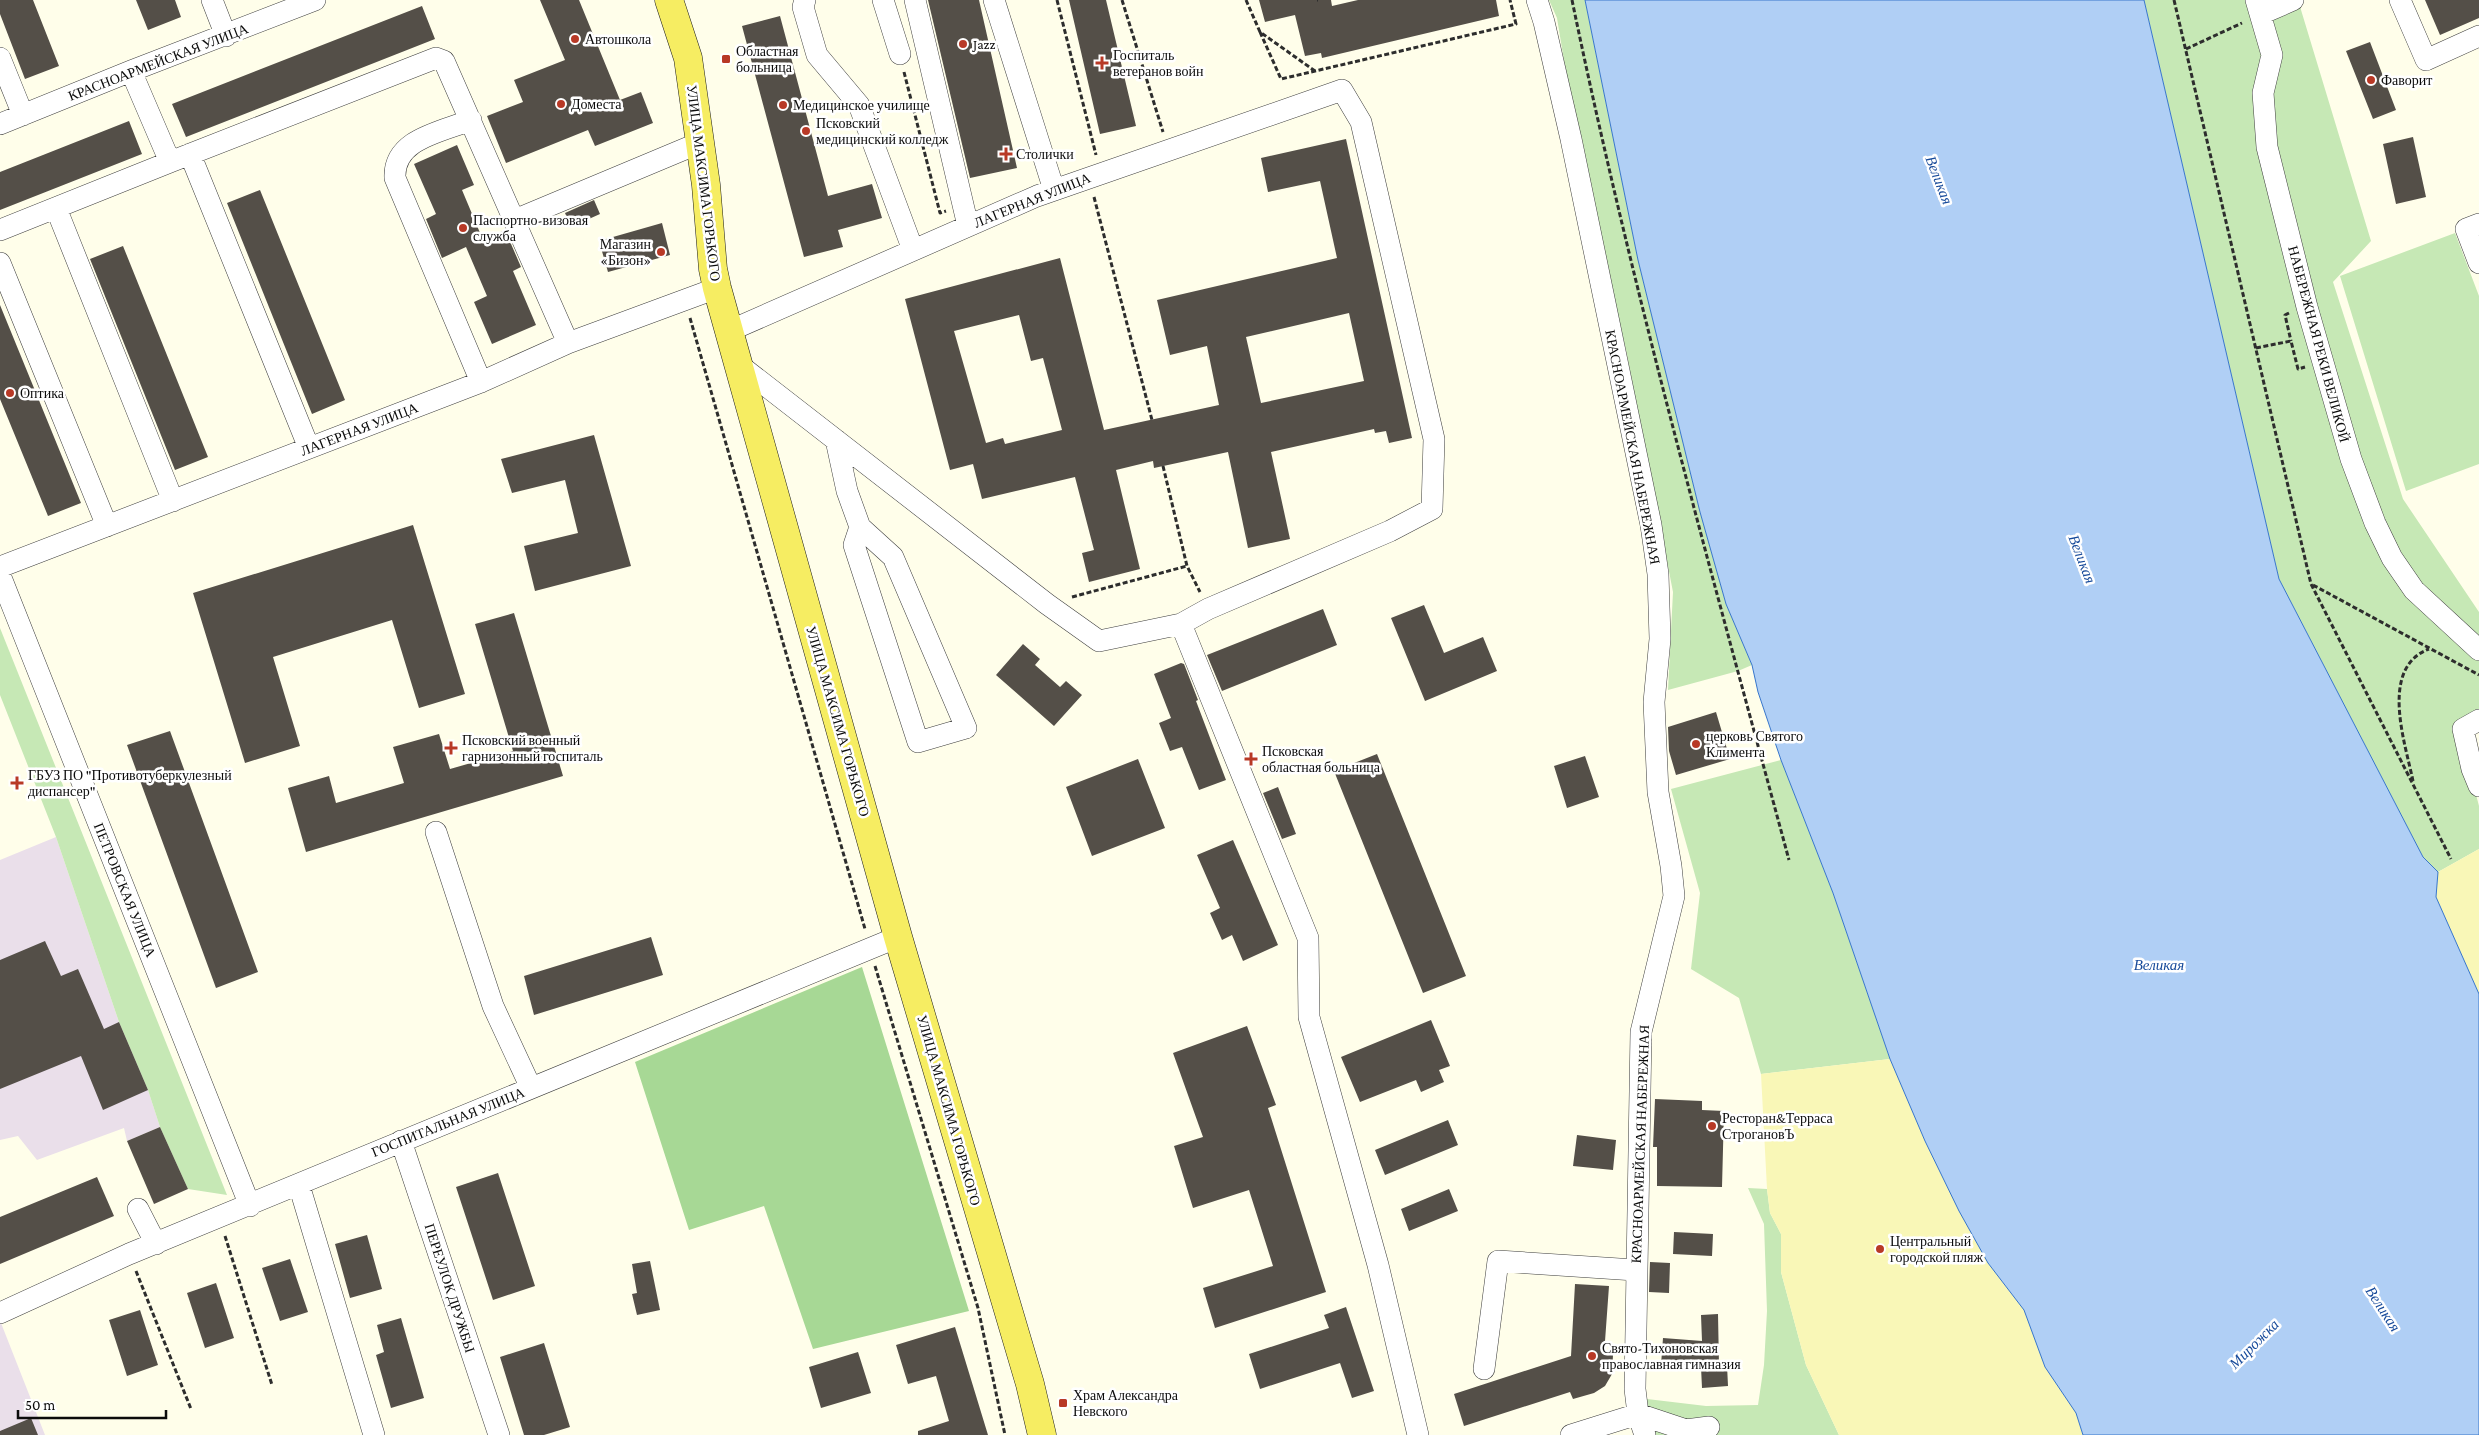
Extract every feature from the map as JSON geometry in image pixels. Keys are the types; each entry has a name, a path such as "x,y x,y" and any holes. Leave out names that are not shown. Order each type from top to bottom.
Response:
{"main road":[{"name":"УЛИЦА МАКСИМА ГОРЬКОГО","path":"668,0 688,58 706,185 713,269 717,288 898,936 1030,1384 1042,1435"}],"street":[{"path":"212,0 226,36"},
{"name":"КРАСНОАРМЕЙСКАЯ УЛИЦА","path":"0,124 131,70 226,36 315,0"},
{"path":"806,0 803,6 817,55 859,104 913,250"},
{"path":"883,0 900,54"},
{"path":"915,0 968,226"},
{"path":"994,0 1054,190"},
{"name":"КРАСНОАРМЕЙСКАЯ НАБЕРЕЖНАЯ","path":"1537,0 1544,22 1571,139 1651,525 1658,574 1660,639 1654,702 1658,792 1671,866 1674,896 1641,1032 1641,1141 1636,1270 1635,1389 1638,1414 1645,1435"},
{"path":"2258,7 2293,0"},
{"path":"2400,0 2426,60 2479,36"},
{"name":"НАБЕРЕЖНАЯ РЕКИ ВЕЛИКОЙ","path":"2258,7 2272,55 2263,93 2267,147 2307,307 2351,459 2375,523 2392,558 2414,590 2479,650"},
{"path":"0,58 23,115"},
{"path":"0,230 436,58 444,61 568,343"},
{"path":"131,70 170,162"},
{"name":"ЛАГЕРНАЯ УЛИЦА","path":"729,331 1054,190 1342,90 1361,122 1434,439 1432,509 1390,531 1208,609"},
{"path":"471,120 411,144 401,153 394,166 395,178 480,382"},
{"path":"515,220 699,143"},
{"path":"190,154 309,448"},
{"path":"56,208 173,501"},
{"path":"2479,224 2466,229 2479,263"},
{"path":"0,263 107,526"},
{"name":"ЛАГЕРНАЯ УЛИЦА","path":"0,568 480,382 568,343 717,288"},
{"path":"738,364 1047,604 1099,641 1181,624 1208,609"},
{"path":"836,440 847,491 860,527 893,557 966,728 918,742 854,545 860,527"},
{"name":"ПЕТРОВСКАЯ УЛИЦА","path":"0,575 250,1206"},
{"path":"1181,624 1308,938 1309,1017 1378,1265 1418,1435"},
{"path":"2479,720 2463,729 2472,769 2479,786"},
{"path":"436,832 493,1006 531,1088"},
{"name":"ГОСПИТАЛЬНАЯ УЛИЦА","path":"0,1313 129,1254 250,1206 401,1141 898,936"},
{"name":"ПЕРЕУЛОК ДРУЖБЫ","path":"401,1141 499,1435"},
{"path":"299,1185 374,1435"},
{"path":"138,1209 156,1244"},
{"path":"1484,1369 1498,1261 1636,1270"},
{"path":"1571,1435 1638,1414 1686,1430 1708,1427"}],"path":[{"path":"1057,0 1094,175 1152,420"},
{"path":"1122,0 1168,149"},
{"path":"1246,0 1281,79 1516,24 1510,0"},
{"path":"1572,0 1600,138 1699,527 1789,860"},
{"path":"2174,0 2312,584 2450,859"},
{"path":"2186,49 2258,7"},
{"path":"1260,32 1316,71"},
{"path":"900,54 940,213"},
{"path":"684,300 870,948 978,1308 1005,1435"},
{"path":"2285,315 2298,369"},
{"path":"2256,348 2291,341"},
{"path":"1163,466 1187,566 1208,609"},
{"path":"1047,604 1187,566"},
{"path":"2312,584 2429,649 2479,674"},
{"path":"2414,786 2400,713 2399,686 2408,663 2414,656 2429,649"},
{"path":"220,1218 272,1385"},
{"path":"129,1254 192,1409"}],"shaded area":[{"path":"56,837 119,1022 148,1090 160,1127 127,1141 124,1128 37,1160 18,1136 0,1140 0,860"},
{"path":"1,1323 45,1435 0,1435"}],"green space":[{"path":"1549,0 1585,0 1638,260 1700,512 1726,604 1752,665 1738,671 1668,690 1673,592 1626,350 1581,164 1557,18"},
{"path":"2144,0 2298,0 2371,241 2333,282 2403,499 2479,612 2479,715 2458,726 2479,806 2479,849 2438,872 2423,857 2279,579"},
{"path":"2455,233 2479,296 2479,464 2406,491 2340,276"},
{"path":"0,628 227,1195 188,1189 160,1127 148,1090 119,1022 56,837 0,695"},
{"path":"1781,760 1833,893 1890,1059 1761,1074 1739,998 1691,969 1700,893 1671,789"},
{"path":"862,967 969,1311 813,1349 764,1206 689,1230 635,1062"},
{"path":"1748,1188 1767,1189 1770,1213 1781,1234 1781,1272 1806,1365 1839,1435 1649,1435 1647,1399 1706,1406 1758,1405 1764,1365 1767,1311 1764,1224"}],"sand":[{"path":"2479,849 2479,994 2436,897 2438,872"},
{"name":"Центральный городской пляж","path":"1890,1059 1925,1141 1959,1211 1988,1263 2025,1310 2045,1367 2076,1413 2083,1435 1839,1435 1806,1365 1781,1272 1781,1234 1770,1213 1767,1189 1761,1074"}],"water":[{"name":"Великая","path":"1585,0 2144,0 2279,579 2423,857 2438,872 2436,897 2479,994 2479,1435 2083,1435 2076,1413 2045,1367 2024,1310 1988,1263 1959,1211 1925,1141 1890,1059 1833,893 1781,760 1758,692 1752,665 1726,604 1700,512 1638,260"}],"building":[{"path":"0,0 33,0 59,66 25,79 0,14"},
{"path":"136,0 175,0 181,17 148,30"},
{"path":"540,0 579,0 620,100 641,92 653,123 595,146 588,130 506,163 487,116 523,102 514,80 565,60"},
{"path":"928,0 979,0 1017,168 970,178"},
{"name":"Госпиталь ветеранов войн","path":"1069,0 1106,0 1136,126 1100,134"},
{"path":"1259,0 1331,0 1332,6 1358,0 1496,0 1499,16 1322,58 1321,53 1305,56 1295,15 1265,22"},
{"path":"2425,0 2479,0 2479,18 2440,35"},
{"path":"422,6 435,39 186,137 172,104"},
{"name":"Медицинское училище","path":"780,16 828,196 872,184 882,218 838,230 843,247 804,257 742,26"},
{"name":"Фаворит","path":"2370,42 2396,110 2373,119 2346,51"},
{"path":"129,121 142,154 0,210 0,172"},
{"path":"2413,137 2426,197 2396,204 2383,144"},
{"path":"1346,139 1412,438 1389,443 1386,431 1375,433 1374,429 1271,452 1290,539 1248,548 1228,452 1154,468 1153,461 1116,470 1140,569 1089,582 1082,553 1094,550 1075,477 982,499 973,464 950,470 905,299 1060,258 1104,430 1219,405 1207,346 1170,355 1157,300 1337,258 1320,181 1268,192 1261,158","holes":["1349,313 1364,381 1261,403 1246,337","1019,315 1031,361 1043,358 1062,430 1005,444 1003,438 986,443 954,331"]},
{"name":"Паспортно-визовая служба","path":"457,145 474,185 462,190 483,240 505,230 521,267 513,271 536,325 492,344 474,302 487,296 466,247 442,258 426,219 436,214 414,164"},
{"path":"260,190 345,400 312,414 227,203"},
{"path":"594,200 600,214 571,227 565,213"},
{"path":"662,223 670,255 608,272 599,241"},
{"path":"123,246 208,457 175,470 90,259"},
{"path":"0,305 81,503 48,516 0,399"},
{"path":"594,435 631,566 535,591 524,546 578,533 565,480 512,493 501,459"},
{"path":"413,525 465,694 419,708 392,620 273,657 300,746 245,763 193,593"},
{"path":"1424,605 1444,653 1483,637 1497,671 1425,701 1391,618"},
{"path":"1323,609 1337,645 1222,691 1207,655"},
{"path":"514,613 563,776 306,852 288,788 329,776 336,803 404,783 393,747 439,734 450,769 513,751 475,624"},
{"path":"1023,644 1040,659 1035,665 1060,687 1066,681 1082,695 1054,726 996,675"},
{"path":"1181,663 1184,664 1198,700 1196,701 1226,780 1199,790 1182,747 1170,751 1159,723 1171,718 1154,674"},
{"name":"церковь Святого Климента","path":"1716,712 1730,759 1676,775 1669,751 1668,727"},
{"path":"170,731 258,972 216,988 127,745"},
{"path":"1377,754 1466,976 1423,993 1334,771"},
{"path":"1585,756 1599,797 1567,808 1554,766"},
{"path":"1138,759 1165,828 1092,856 1066,787"},
{"path":"1278,787 1296,834 1282,839 1263,793"},
{"path":"1233,840 1278,945 1243,961 1232,935 1222,940 1210,913 1220,908 1197,855"},
{"path":"651,937 663,975 534,1015 524,976"},
{"path":"45,941 61,976 78,969 104,1029 119,1022 148,1090 103,1110 81,1056 0,1089 0,960"},
{"path":"1431,1020 1450,1066 1439,1070 1444,1082 1421,1092 1416,1080 1360,1102 1341,1057"},
{"path":"1247,1026 1276,1105 1268,1108 1326,1292 1215,1328 1203,1288 1273,1266 1249,1190 1193,1208 1174,1146 1203,1137 1173,1053"},
{"path":"1655,1099 1702,1101 1702,1110 1724,1111 1722,1187 1657,1186 1657,1147 1653,1147"},
{"path":"1448,1120 1458,1145 1385,1175 1375,1150"},
{"path":"160,1127 188,1189 154,1204 127,1141"},
{"path":"1577,1135 1616,1140 1613,1170 1573,1166"},
{"path":"498,1173 535,1286 493,1300 456,1187"},
{"path":"97,1177 114,1216 0,1264 0,1217"},
{"path":"1449,1189 1458,1211 1409,1231 1401,1209"},
{"path":"1674,1232 1713,1234 1712,1256 1673,1254"},
{"path":"367,1235 382,1289 350,1298 335,1244"},
{"path":"290,1259 308,1312 280,1321 262,1268"},
{"path":"650,1261 660,1310 637,1315 632,1294 637,1293 632,1264"},
{"path":"1650,1262 1670,1263 1669,1293 1649,1292"},
{"path":"216,1283 234,1338 205,1348 187,1293"},
{"name":"Свято-Тихоновская православная гимназия","path":"1575,1284 1609,1286 1604,1355 1613,1355 1612,1374 1605,1386 1594,1393 1573,1399 1570,1392 1464,1426 1454,1394 1571,1356"},
{"path":"1346,1307 1374,1391 1352,1398 1340,1363 1260,1389 1249,1354 1329,1328 1324,1315"},
{"path":"140,1310 158,1365 127,1376 109,1320"},
{"path":"1718,1314 1719,1366 1727,1365 1728,1386 1702,1388 1701,1367 1661,1365 1663,1338 1702,1341 1701,1315"},
{"path":"401,1318 424,1398 391,1408 376,1355 384,1352 377,1325"},
{"path":"955,1327 988,1435 918,1435 918,1431 949,1421 936,1376 908,1384 896,1345"},
{"path":"544,1343 570,1427 544,1435 524,1435 500,1357"},
{"path":"858,1352 871,1393 821,1408 809,1367"},
{"path":"31,1418 38,1435 0,1435 0,1431"}],"place":[{"name":"Автошкола","path":"575,39"},
{"name":"Jazz","path":"963,44"},
{"name":"Областная больница","path":"726,59"},
{"name":"Госпиталь ветеранов войн","path":"1102,63"},
{"name":"Фаворит","path":"2371,80"},
{"name":"Доместа","path":"561,104"},
{"name":"Медицинское училище","path":"783,105"},
{"name":"Псковский медицинский колледж","path":"806,131"},
{"name":"Столички","path":"1006,154"},
{"name":"Паспортно-визовая служба","path":"463,228"},
{"name":"Магазин «Бизон»","path":"661,252"},
{"name":"Оптика","path":"10,393"},
{"name":"церковь Святого Климента","path":"1696,744"},
{"name":"Псковский военный гарнизонный госпиталь","path":"451,748"},
{"name":"Псковская областная больница","path":"1251,759"},
{"name":"ГБУЗ ПО \"Противотуберкулезный диспансер\"","path":"17,783"},
{"name":"Ресторан&Терраса СтрогановЪ","path":"1712,1126"},
{"name":"Центральный городской пляж","path":"1880,1249"},
{"name":"Свято-Тихоновская православная гимназия","path":"1592,1356"},
{"name":"Храм Александра Невского","path":"1063,1403"}],"water label":[{"name":"Мирожка","path":"2254,1344"}]}
